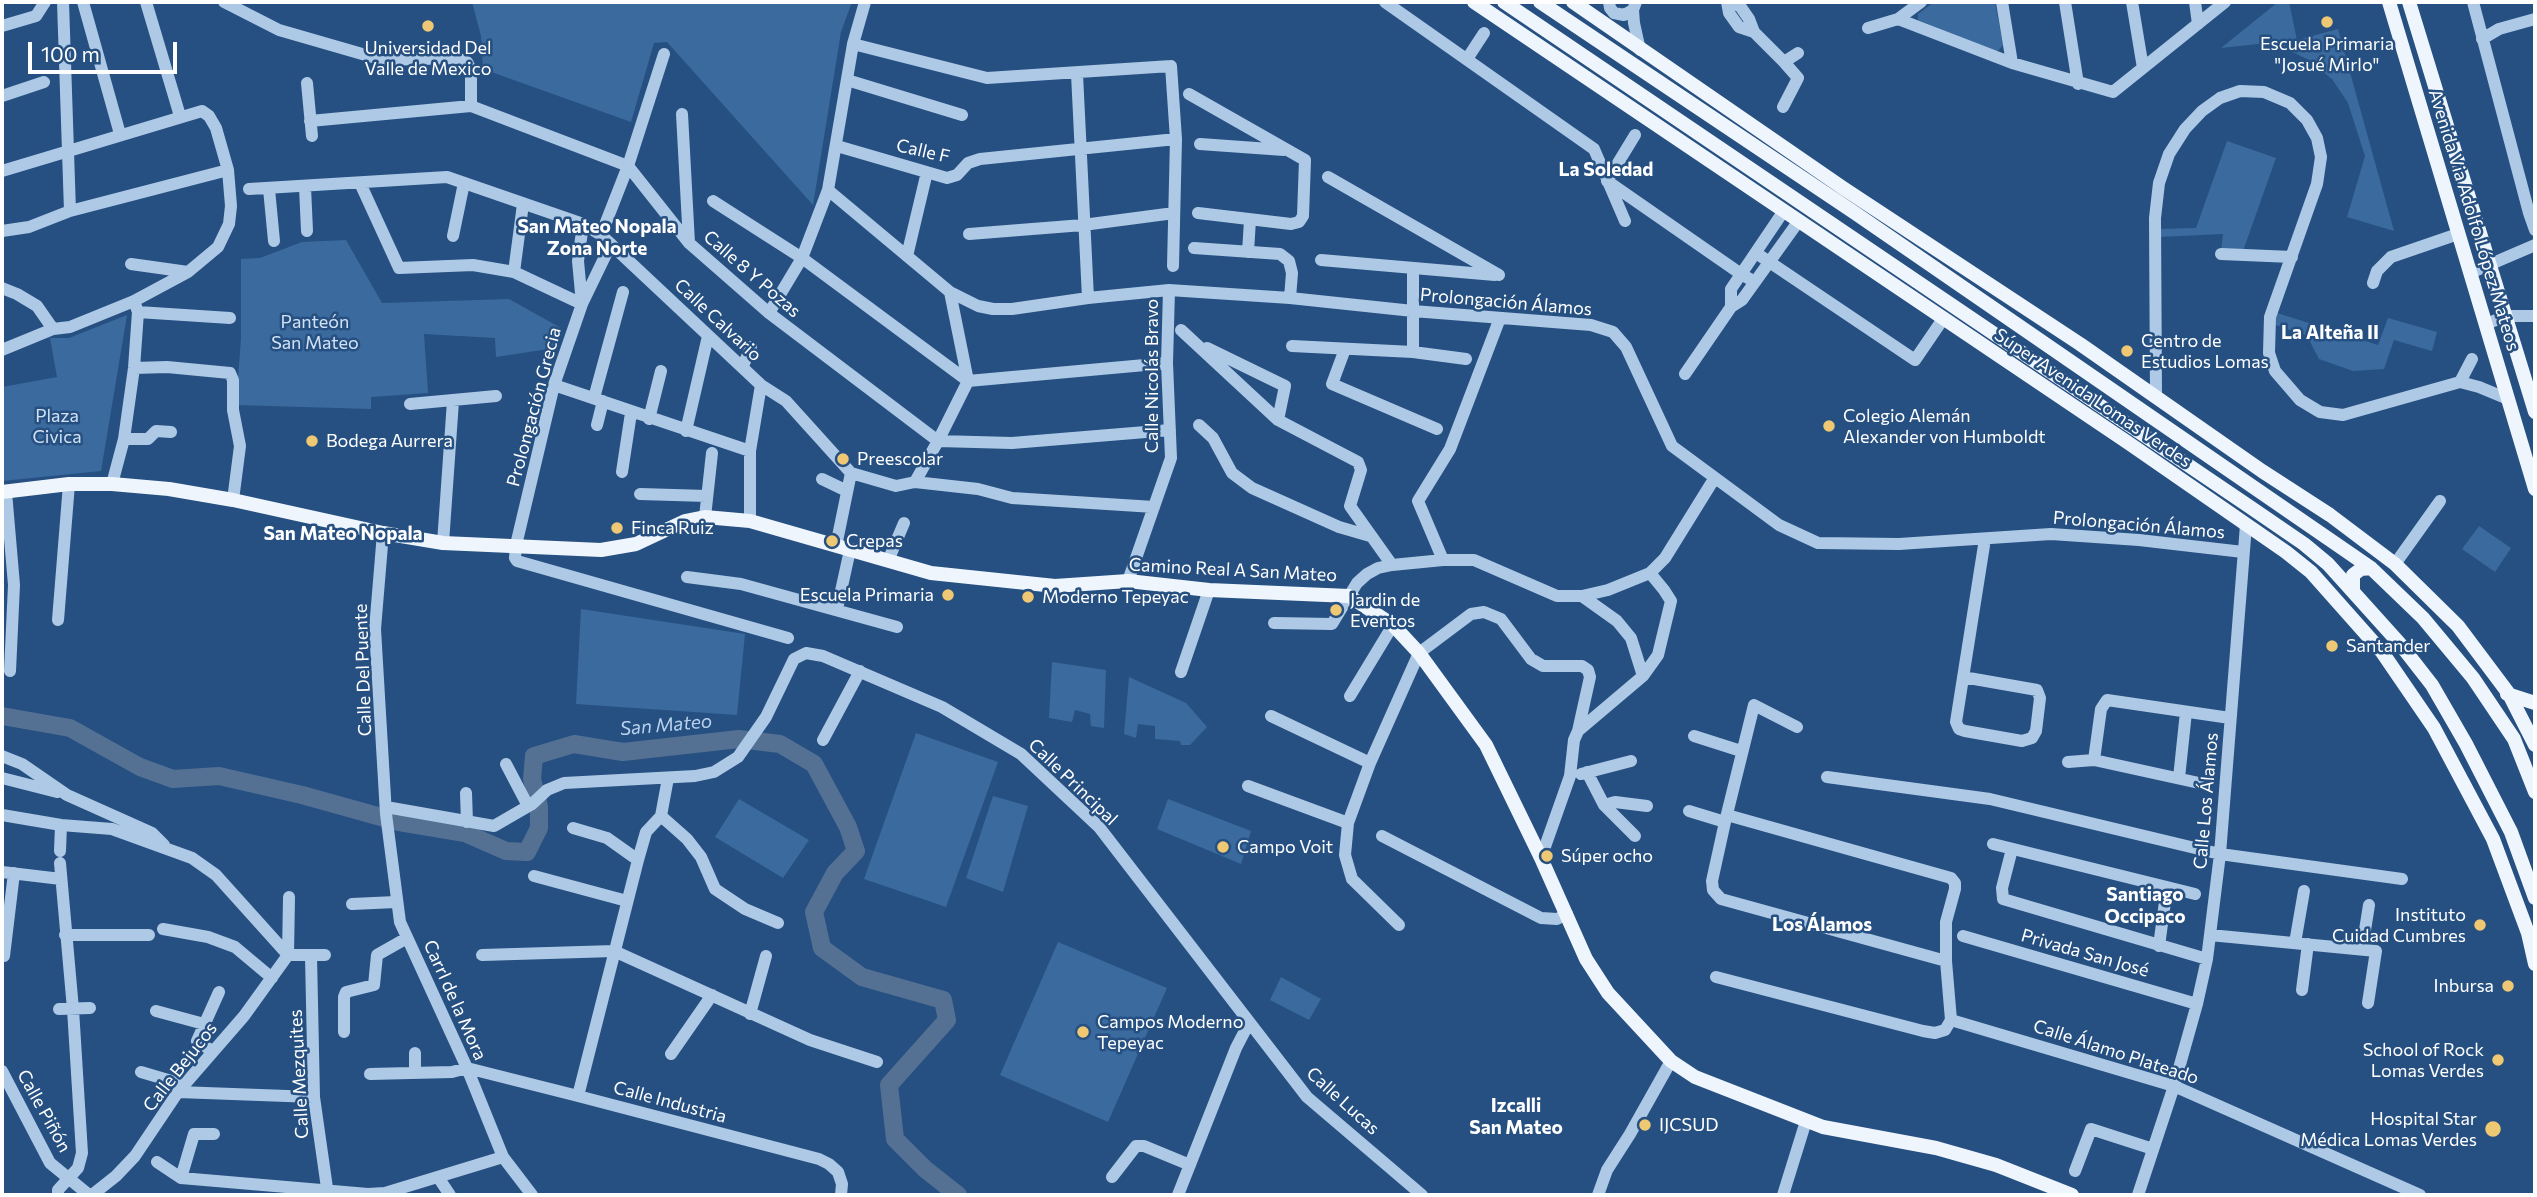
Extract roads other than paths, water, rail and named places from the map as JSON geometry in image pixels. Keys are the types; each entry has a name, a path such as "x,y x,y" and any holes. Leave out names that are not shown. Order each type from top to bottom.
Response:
{"main road":[{"name":"Súper Avenida Lomas Verdes","path":"1474,2 2195,489 2294,559 2332,594 2382,652 2434,728 2493,839 2532,927 2535,964"},
{"name":"Súper Avenida Lomas Verdes","path":"1504,2 2304,544 2328,564 2400,644 2432,685 2511,832 2535,898"},
{"name":"Súper Avenida Lomas Verdes","path":"1540,2 1855,213 2371,568 2441,637 2473,678 2514,739 2535,792"},
{"name":"Súper Avenida Lomas Verdes","path":"1573,2 1843,188 2330,515 2395,564 2458,626 2509,694 2535,745"},
{"name":"Avenida Via Adolfo López Mateos","path":"2389,2 2535,489"},
{"name":"Avenida Via Adolfo López Mateos","path":"2409,2 2535,412"},
{"path":"1843,188 1855,213"},
{"path":"1849,256 1891,264"},
{"path":"2166,450 2195,489"},
{"path":"2262,471 2272,498"},
{"name":"Camino Real A San Mateo","path":"4,492 69,484 112,484 169,489 443,543 601,550 636,544 685,521 706,507 931,573 1055,586 1128,581 1209,590 1349,596 1393,625 1419,653 1486,745 1586,959 1608,993 1671,1061 1695,1077 1823,1127 1936,1148 1996,1165 2072,1195"},
{"path":"2353,591 2353,575 2361,569 2371,568"},
{"path":"2473,678 2535,703"},
{"path":"2434,728 2466,744"}],"street":[{"path":"2,26 36,16 45,2"},
{"path":"63,2 70,211"},
{"path":"83,2 120,134"},
{"path":"146,2 180,116"},
{"path":"224,2 279,30 383,60 457,58 467,62 471,70 471,106"},
{"path":"768,313 802,258 828,190 853,44 865,2"},
{"path":"1384,2 1594,149 1625,221"},
{"path":"1609,2 1614,13 1624,15 1635,6"},
{"path":"1728,2 1740,6 1754,32 1798,78 1783,107"},
{"path":"1868,28 1898,19 1921,2"},
{"path":"2003,2 2012,63"},
{"path":"2065,2 2078,84"},
{"path":"2132,2 2143,65"},
{"path":"2195,2 2197,20"},
{"path":"2197,20 2213,2"},
{"path":"1898,19 2012,63 2103,91 2143,65 2197,20 2225,2"},
{"path":"2473,2 2535,230"},
{"path":"1635,6 1634,23 1640,50"},
{"path":"2482,39 2508,26 2535,19"},
{"path":"1466,59 1483,33"},
{"path":"853,44 987,78 1077,74 1175,63 1173,265"},
{"path":"1784,62 1798,53"},
{"name":"Prolongación Grecia","path":"516,545 554,386 606,240 664,54"},
{"path":"1077,74 1088,298"},
{"path":"847,80 962,115"},
{"path":"2,96 44,82"},
{"path":"307,83 312,136"},
{"path":"2156,397 2155,218 2159,183 2169,154 2185,128 2220,98 2240,91 2264,92 2290,103 2307,120 2317,138 2320,158 2317,184 2270,317 2269,353 2275,372 2300,400 2320,412 2343,415 2460,383 2479,387 2508,399"},
{"path":"1189,94 1305,160 1303,216 1299,222 1291,224 1198,213"},
{"path":"310,121 471,106 628,166"},
{"path":"2,171 202,111 209,116 216,128 228,170 232,206 229,224 218,247 188,272 136,307 70,327 53,329 2,350"},
{"path":"682,114 690,243"},
{"path":"1607,181 1634,135"},
{"name":"Calle F","path":"837,146 947,178 957,175 968,163 980,159 1176,139"},
{"path":"1200,144 1288,151"},
{"name":"Calle 8 Y Pozas","path":"628,166 690,243 768,313 938,441"},
{"path":"2,231 29,227 70,211 228,170"},
{"path":"907,256 927,172"},
{"name":"Calle Calvario","path":"249,189 447,177 583,224 606,240 761,385 786,401 851,473"},
{"path":"1321,260 1499,275 1328,177"},
{"path":"1607,181 1755,282"},
{"path":"360,183 399,268 473,265 514,272 582,304"},
{"path":"453,236 464,183"},
{"path":"305,187 307,231"},
{"path":"269,189 274,241"},
{"name":"Prolongación Álamos","path":"828,190 950,292 978,306 993,309 1169,290 1290,298 1591,326 1614,332 1626,347 1672,446 1779,525 1818,543 1899,544 2051,534 2139,540 2243,552"},
{"path":"712,201 802,258 968,381 1167,363"},
{"path":"514,272 523,204"},
{"path":"1731,307 1731,289 1783,212"},
{"path":"969,234 1083,225 1174,213"},
{"path":"1248,252 1250,220"},
{"path":"1685,374 1731,307 1742,300 1798,222"},
{"path":"582,304 578,261 583,224"},
{"path":"2373,284 2377,271 2391,257 2458,234"},
{"path":"2470,273 2535,245"},
{"path":"1194,248 1280,254 1289,261 1292,273 1290,298"},
{"path":"1756,253 1915,360 1943,319"},
{"path":"2221,254 2292,257"},
{"path":"131,264 188,272"},
{"path":"1413,268 1413,352"},
{"path":"2,288 37,306 53,329"},
{"name":"Calle Nicolás Bravo","path":"1128,581 1171,458 1167,363 1169,290"},
{"path":"597,425 598,400 623,292"},
{"path":"915,482 968,381 950,292"},
{"path":"136,307 230,317"},
{"path":"112,484 124,439 134,368 136,307"},
{"path":"2486,324 2505,316 2535,316"},
{"path":"1443,560 1418,501 1450,449 1500,318"},
{"path":"1181,330 1278,420 1358,462 1361,470 1350,506 1392,565"},
{"path":"686,431 708,336"},
{"path":"1194,342 1285,386 1278,420"},
{"path":"1292,346 1413,352 1466,359"},
{"path":"743,366 751,347"},
{"path":"1345,349 1332,384 1437,429"},
{"path":"2460,383 2472,359"},
{"path":"134,368 167,367 230,373 240,446 233,500"},
{"path":"649,419 661,371"},
{"path":"750,520 750,451 761,385"},
{"path":"554,386 750,451"},
{"path":"410,404 496,396"},
{"path":"443,543 453,401"},
{"path":"622,472 631,413"},
{"path":"1199,425 1213,438 1232,473 1252,488 1339,527 1370,536"},
{"path":"938,441 1012,443 1170,429"},
{"path":"124,439 148,439 156,431 171,432"},
{"path":"640,494 706,507 712,453"},
{"path":"837,609 847,491 851,473 896,486 915,482 978,489 1012,498 1154,507"},
{"path":"822,479 847,491"},
{"path":"1274,623 1332,624 1357,583 1378,568 1392,565 1474,560 1558,596 1582,597 1608,590 1650,573 1665,558 1714,479"},
{"path":"58,620 69,484"},
{"path":"4,492 14,585 10,671"},
{"path":"2395,564 2441,501"},
{"path":"888,561 904,523"},
{"name":"Calle Los Álamos","path":"2138,1195 2174,1086 2207,959 2220,854 2246,525"},
{"name":"Calle Del Puente","path":"383,533 375,629 386,810"},
{"path":"1963,677 2037,690 2040,698 2036,731 2032,738 2022,741 1959,729 1956,722 1984,539"},
{"path":"516,545 514,555 517,561 788,638"},
{"path":"1578,731 1643,676 1658,655 1671,601 1650,573"},
{"path":"687,577 741,584 897,627"},
{"path":"1181,672 1209,590"},
{"path":"1582,597 1617,621 1631,638 1643,676"},
{"path":"1399,925 1352,879 1346,855 1348,823 1370,764 1419,653 1478,611 1501,619 1531,659 1544,666 1582,666 1588,670 1590,677 1574,740 1570,776 1541,858"},
{"path":"1350,695 1393,625"},
{"name":"Calle Principal","path":"668,778 714,772 738,757 766,717 794,660 806,653 823,656 860,671 942,707 1021,754 1099,827 1249,1023"},
{"path":"823,740 860,671"},
{"path":"2094,760 2103,703 2113,700 2230,718"},
{"path":"1797,727 1754,705 1712,881 1713,890 1721,899 1946,961"},
{"path":"2179,778 2186,712"},
{"path":"1271,716 1370,764"},
{"path":"1694,736 1741,751"},
{"path":"2,756 22,764 67,794 152,833 167,848"},
{"path":"2068,762 2094,760 2199,783"},
{"path":"1570,776 1631,761"},
{"path":"506,764 530,805"},
{"path":"1587,772 1604,805 1635,836"},
{"path":"1827,777 1990,799 2220,854 2402,879"},
{"path":"2,778 67,794"},
{"path":"386,810 415,810 494,826 530,805 547,790 564,783 668,778 661,816 646,832 626,901 578,1096"},
{"path":"1248,786 1348,823"},
{"path":"466,793 467,822"},
{"path":"1604,805 1615,802 1647,806"},
{"name":"Carrl de la Mora","path":"386,810 400,922 467,1068 503,1157 532,1195"},
{"path":"1689,811 1726,818 1943,874 1955,883 1947,922 1946,961 1951,1020 1945,1030 1935,1033 1923,1031 1716,977"},
{"path":"2,815 113,830 192,858 216,875 288,955"},
{"path":"661,816 687,839 701,857 715,889 745,909 778,923"},
{"path":"58,1195 58,1190 78,1168 82,1153 61,879 61,825"},
{"path":"573,828 607,838 638,860"},
{"path":"1382,836 1541,918 1557,919 1567,914"},
{"path":"1993,844 2195,894"},
{"path":"2012,849 2002,888 2003,900 2207,959"},
{"path":"4,956 8,873 61,879"},
{"path":"534,876 626,901"},
{"path":"2159,946 2166,887"},
{"path":"2302,990 2304,891"},
{"path":"288,955 289,897"},
{"path":"352,904 396,902"},
{"path":"2362,950 2369,905"},
{"path":"163,929 208,937 235,947 272,978"},
{"path":"65,934 149,934"},
{"path":"2210,935 2376,951 2368,1003"},
{"name":"Privada San José","path":"1963,936 2197,1004"},
{"path":"344,1032 346,992 374,985 377,955 407,938"},
{"path":"481,955 614,951 810,1040 877,1062"},
{"name":"Calle Mezquites","path":"288,955 318,955 314,1097 318,1193"},
{"name":"Calle Bejucos","path":"91,1195 116,1176 135,1156 182,1088 244,1016 288,955"},
{"path":"750,1014 766,956"},
{"path":"212,1051 197,1041 219,992"},
{"path":"671,1054 712,995"},
{"path":"59,1009 90,1008"},
{"path":"156,1011 204,1024"},
{"name":"Calle Álamo Plateado","path":"1951,1020 2174,1086 2420,1195"},
{"path":"1178,1195 1236,1048 1249,1023"},
{"name":"Calle Lucas","path":"1249,1023 1307,1097 1422,1195"},
{"path":"415,1053 415,1073"},
{"path":"1598,1195 1607,1170 1671,1061"},
{"path":"370,1074 452,1072 467,1068"},
{"name":"Calle Industria","path":"467,1068 819,1159 838,1172 842,1184 841,1195"},
{"name":"Calle Piñón","path":"2,1071 50,1163 91,1195"},
{"path":"141,1072 182,1088 314,1097"},
{"path":"1783,1195 1806,1121"},
{"path":"2076,1171 2091,1129 2153,1149"},
{"path":"181,1178 194,1134 214,1134"},
{"path":"1112,1177 1136,1146 1144,1146 1190,1165"},
{"path":"157,1162 181,1178 318,1193 368,1194 385,1193 503,1157"},
{"path":"438,1177 450,1195"}],"waterway":[{"name":"San Mateo","path":"2,716 70,728 140,767 173,779 219,776 302,795 399,822 465,833 506,851 527,852 539,828 539,807 532,779 534,756 574,744 623,752 739,739 780,744 814,764 848,827 856,851 835,873 814,912 822,948 862,977 943,1000 947,1020 889,1085 895,1139 925,1169 958,1195"}],"place":[{"name":"Escuela Primaria \"Josué Mirlo\"","path":"2327,22"},
{"name":"Universidad Del Valle de Mexico","path":"428,26"},
{"name":"Centro de Estudios Lomas","path":"2127,351"},
{"name":"Colegio Alemán Alexander von Humboldt","path":"1829,426"},
{"name":"Bodega Aurrera","path":"312,441"},
{"name":"Preescolar","path":"843,459"},
{"name":"Finca Ruiz","path":"617,528"},
{"name":"Crepas","path":"832,541"},
{"name":"Escuela Primaria","path":"948,595"},
{"name":"Moderno Tepeyac","path":"1028,597"},
{"name":"Jardin de Eventos","path":"1336,610"},
{"name":"Santander","path":"2332,646"},
{"name":"Campo Voit","path":"1223,847"},
{"name":"Súper ocho","path":"1547,856"},
{"name":"Instituto Cuidad Cumbres","path":"2480,925"},
{"name":"Inbursa","path":"2508,986"},
{"name":"Campos Moderno Tepeyac","path":"1083,1032"},
{"name":"School of Rock Lomas Verdes","path":"2498,1060"},
{"name":"IJCSUD","path":"1645,1125"},
{"name":"Hospital Star Médica Lomas Verdes","path":"2493,1129"}],"district":[{"name":"La Soledad","path":"1606,170"},
{"name":"San Mateo Nopala Zona Norte","path":"597,238"},
{"name":"La Alteña II","path":"2330,333"},
{"name":"San Mateo Nopala","path":"343,534"},
{"name":"Santiago Occipaco","path":"2145,906"},
{"name":"Los Álamos","path":"1822,925"},
{"name":"Izcalli San Mateo","path":"1516,1117"}],"park label":[{"name":"Panteón San Mateo","path":"315,332"},
{"name":"Plaza Civica","path":"57,426"}]}
